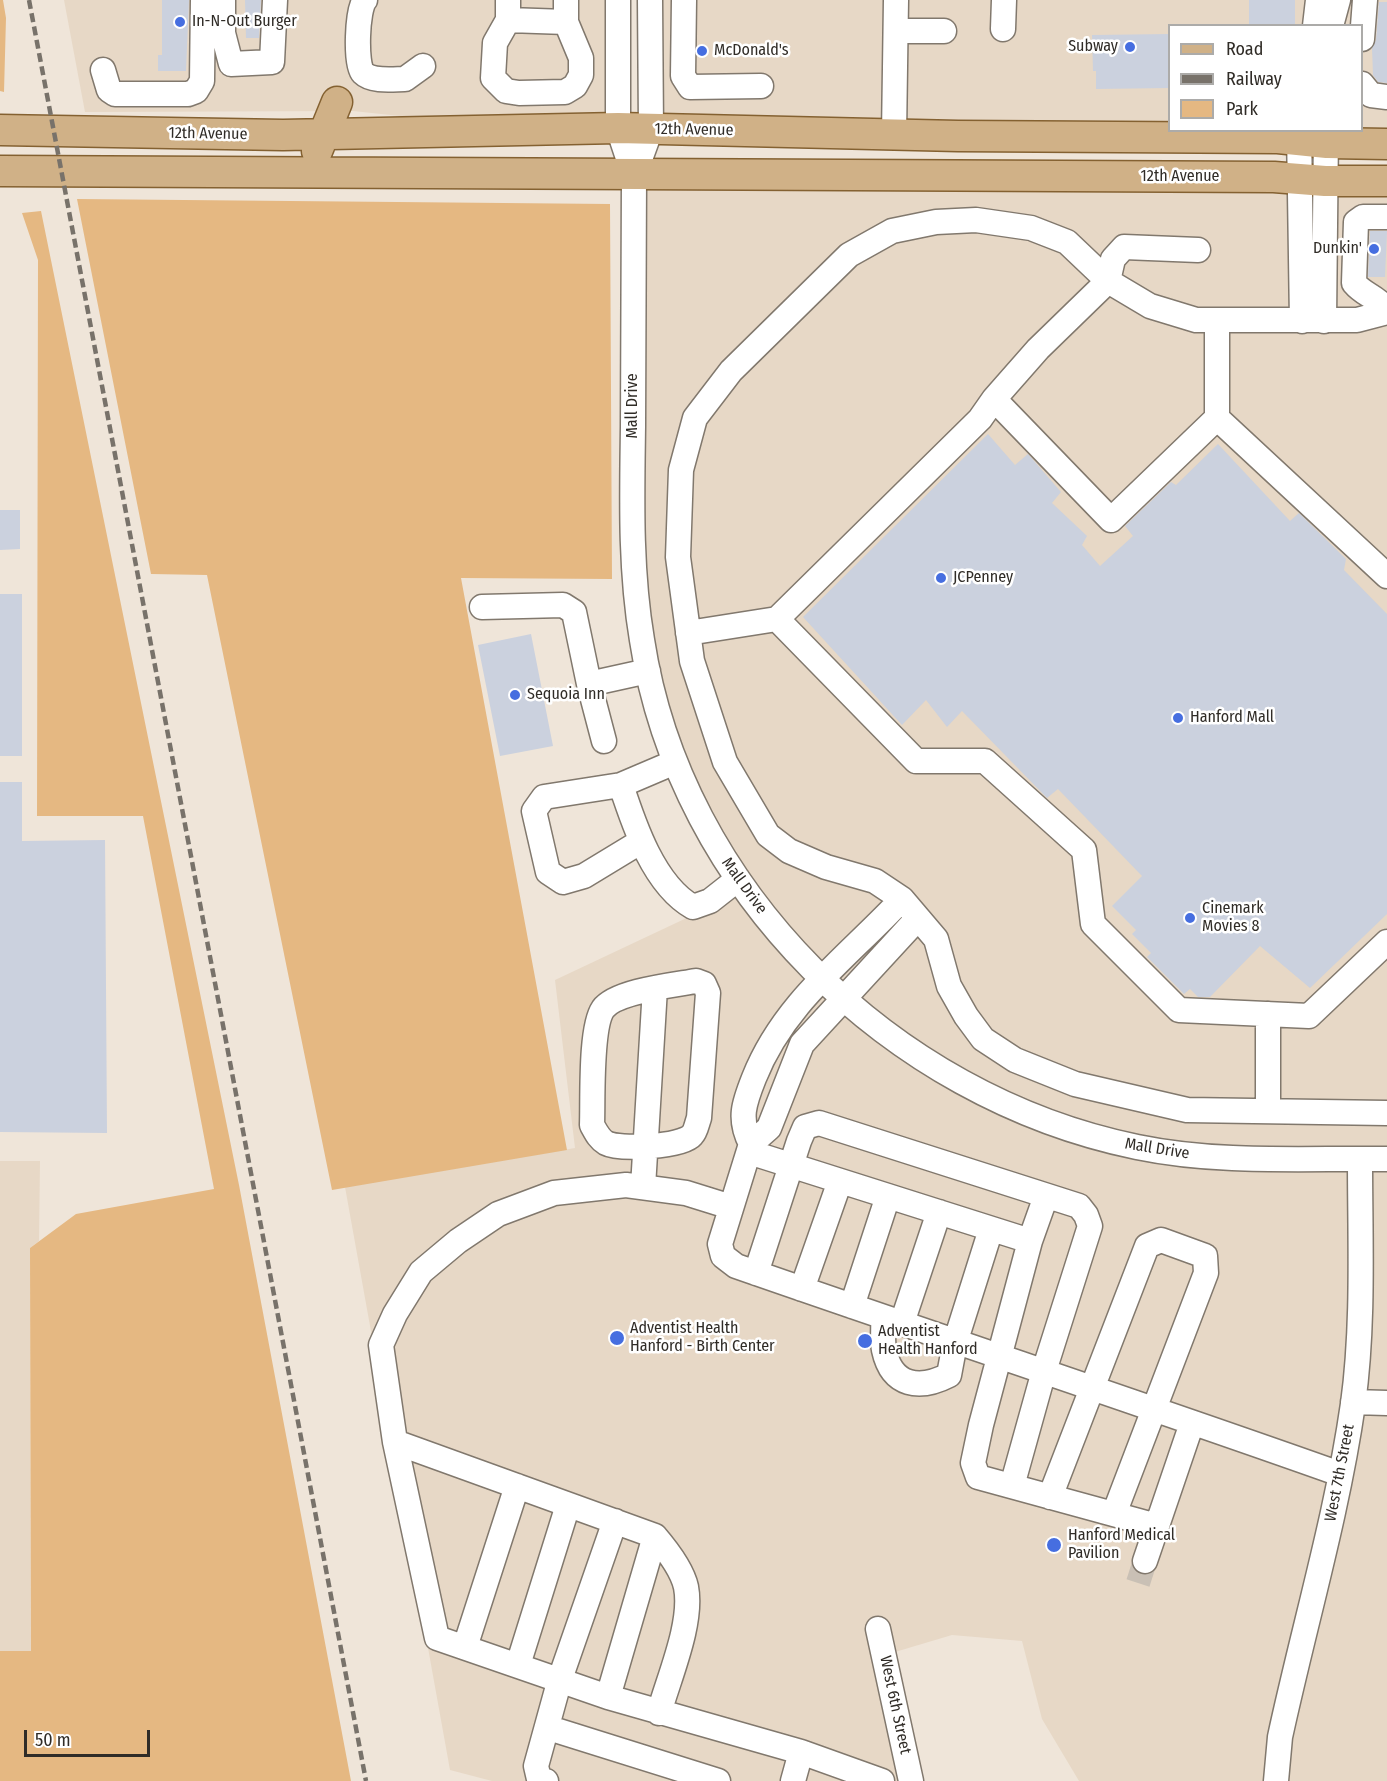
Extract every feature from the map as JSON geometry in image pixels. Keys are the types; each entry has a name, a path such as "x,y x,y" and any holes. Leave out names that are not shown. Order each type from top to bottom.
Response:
{"main road":[{"path":"130,171 149,161 169,156 302,156 315,153 321,147 337,102"},
{"name":"12th Avenue","path":"1,132 326,134 618,128 894,135 1313,136 1387,144"},
{"name":"12th Avenue","path":"0,171 1387,181"}],"street":[{"path":"103,70 110,90 114,94 188,94 196,91 202,81 203,0"},
{"path":"223,0 223,33 231,64 272,62 274,0"},
{"path":"365,0 359,10 358,63 365,75 405,79 423,66"},
{"name":"Mall Drive","path":"618,0 618,128 634,176 632,539 636,600 648,671 675,762 702,822 738,879 759,909 805,962 847,999 862,1016 909,1052 981,1091 1053,1125 1105,1140 1176,1154 1239,1159 1387,1159"},
{"path":"650,0 651,129"},
{"path":"684,0 683,76 685,83 690,87 761,86"},
{"path":"894,135 896,0"},
{"path":"1003,29 1004,0"},
{"path":"1315,24 1318,0"},
{"path":"1332,24 1338,0"},
{"path":"1363,26 1365,0"},
{"path":"508,10 566,11 581,58 581,75 575,86 565,92 519,93 506,91 493,78 495,43 508,10"},
{"path":"896,31 944,31"},
{"path":"1363,85 1371,95 1387,98"},
{"name":"Mall Drive","path":"634,176 651,129"},
{"path":"1313,136 1313,321"},
{"path":"1387,217 1363,217 1356,222 1354,283 1362,293 1377,298 1387,311 1357,320 1217,322 1197,320 1150,306 1108,281 1067,242 1031,228 991,220 936,222 892,231 849,255 730,371 695,418 681,470 678,557 692,661 725,762 768,836 789,851 826,867 875,881 902,899 936,939 949,986 966,1016 983,1039 1015,1060 1075,1084 1187,1110 1387,1113"},
{"path":"688,633 777,619 980,419 994,399 1038,349 1108,281 1113,259 1124,247 1198,250"},
{"path":"994,399 1111,520 1217,417 1217,322"},
{"path":"1217,417 1387,576"},
{"path":"482,607 563,605 574,612 604,741"},
{"path":"777,619 916,761 985,761 1084,850 1093,924 1179,1010 1309,1016 1387,942"},
{"path":"589,684 648,671"},
{"path":"640,842 584,876 563,882 548,872 534,811 544,797 621,785 675,762"},
{"path":"621,785 640,842 679,899 693,907 710,901 738,879"},
{"path":"902,899 849,954 823,977 784,1021 765,1049 744,1103 743,1128 750,1148 791,1165 1030,1241"},
{"path":"918,918 847,999 802,1044 769,1128 750,1148 720,1244 723,1256 736,1266 1340,1474"},
{"path":"696,981 704,984 708,993 699,1118 692,1135 679,1142 645,1146 608,1144 592,1125 594,1041 602,1010 612,1001 655,988 696,981"},
{"path":"642,1187 655,988"},
{"path":"1268,1014 1268,1112"},
{"path":"756,1273 791,1165 806,1127 819,1123 1078,1206 1086,1215 1090,1226 1044,1371 1012,1486"},
{"name":"West 7th Street","path":"1276,1781 1287,1705 1340,1474 1353,1402 1359,1316 1360,1159"},
{"path":"802,1289 840,1181"},
{"path":"731,1207 686,1193 626,1185 554,1193 498,1214 421,1272 395,1314 381,1345 395,1442 436,1638 659,1713 801,1752 882,1781"},
{"path":"852,1306 888,1196"},
{"path":"1046,1196 1030,1241 973,1463 978,1477 1157,1526"},
{"path":"939,1212 892,1320 884,1350 893,1371 911,1383 930,1385 949,1375 955,1343 991,1229"},
{"path":"1050,1497 1147,1246 1161,1240 1205,1256 1206,1273 1152,1408 1114,1514"},
{"path":"1353,1402 1387,1402"},
{"path":"1145,1561 1192,1423"},
{"path":"395,1442 655,1536 669,1552 686,1586 688,1612 659,1713"},
{"path":"465,1647 517,1486"},
{"path":"518,1665 568,1504"},
{"path":"546,1781 538,1779 536,1766 549,1728 560,1679 615,1521"},
{"path":"608,1696 655,1536"},
{"name":"West 6th Street","path":"878,1629 911,1781"},
{"path":"549,1728 718,1781"},
{"path":"793,1781 801,1752"}],"shaded area":[{"path":"64,0 618,0 618,128 456,122 353,111 85,112"},
{"path":"652,0 1387,0 1387,144 651,129"},
{"path":"634,176 1387,181 1387,1781 1079,1781 1042,1719 1022,1641 952,1635 885,1655 911,1781 492,1781 450,1770 345,1187 575,1148 555,980 746,890 649,677"},
{"path":"0,1161 40,1161 39,1241 30,1248 31,1652 0,1651"}],"green space":[{"path":"0,0 3,0 6,18 4,92 0,91"},
{"path":"77,199 610,204 612,579 461,578 567,1150 332,1190 207,575 151,574"},
{"path":"41,211 239,1185 351,1781 0,1781 0,1651 31,1651 30,1248 76,1214 214,1189 143,816 37,816 38,260 22,213"}],"building":[{"path":"162,0 189,0 186,71 158,71 158,55 162,55"},
{"path":"245,0 261,0 259,38 246,38"},
{"path":"1249,0 1295,0 1295,24 1249,24"},
{"path":"1379,2 1387,2 1387,83 1378,82 1373,75 1372,48 1376,40"},
{"path":"1168,34 1168,88 1096,89 1092,35"},
{"path":"1370,231 1387,231 1385,277 1368,277"},
{"name":"Hanford Mall","path":"988,434 1015,465 1028,454 1061,492 1052,503 1087,536 1082,545 1100,566 1133,536 1125,526 1171,482 1176,485 1218,444 1290,521 1299,513 1346,559 1344,570 1387,614 1387,914 1310,988 1260,946 1210,997 1198,997 1190,989 1184,994 1147,957 1151,953 1132,934 1136,930 1112,906 1142,876 1058,789 1047,798 962,711 947,727 926,700 902,725 803,617"},
{"path":"0,510 20,510 20,549 0,550"},
{"path":"0,594 22,594 22,756 0,756"},
{"name":"Sequoia Inn","path":"531,634 553,746 500,756 478,645"},
{"path":"0,782 22,782 22,841 105,840 107,1133 0,1132"}],"tunnel":[{"path":"1138,1583 1145,1561"}],"railway":[{"path":"29,0 366,1781"}],"place":[{"name":"In-N-Out Burger","path":"180,22"},
{"name":"Subway","path":"1130,47"},
{"name":"McDonald's","path":"702,51"},
{"name":"Dunkin'","path":"1374,249"},
{"name":"JCPenney","path":"941,578"},
{"name":"Sequoia Inn","path":"515,695"},
{"name":"Hanford Mall","path":"1178,718"},
{"name":"Cinemark Movies 8","path":"1190,918"},
{"name":"Adventist Health Hanford - Birth Center","path":"617,1338"},
{"name":"Adventist Health Hanford","path":"865,1341"},
{"name":"Hanford Medical Pavilion","path":"1054,1545"}]}
